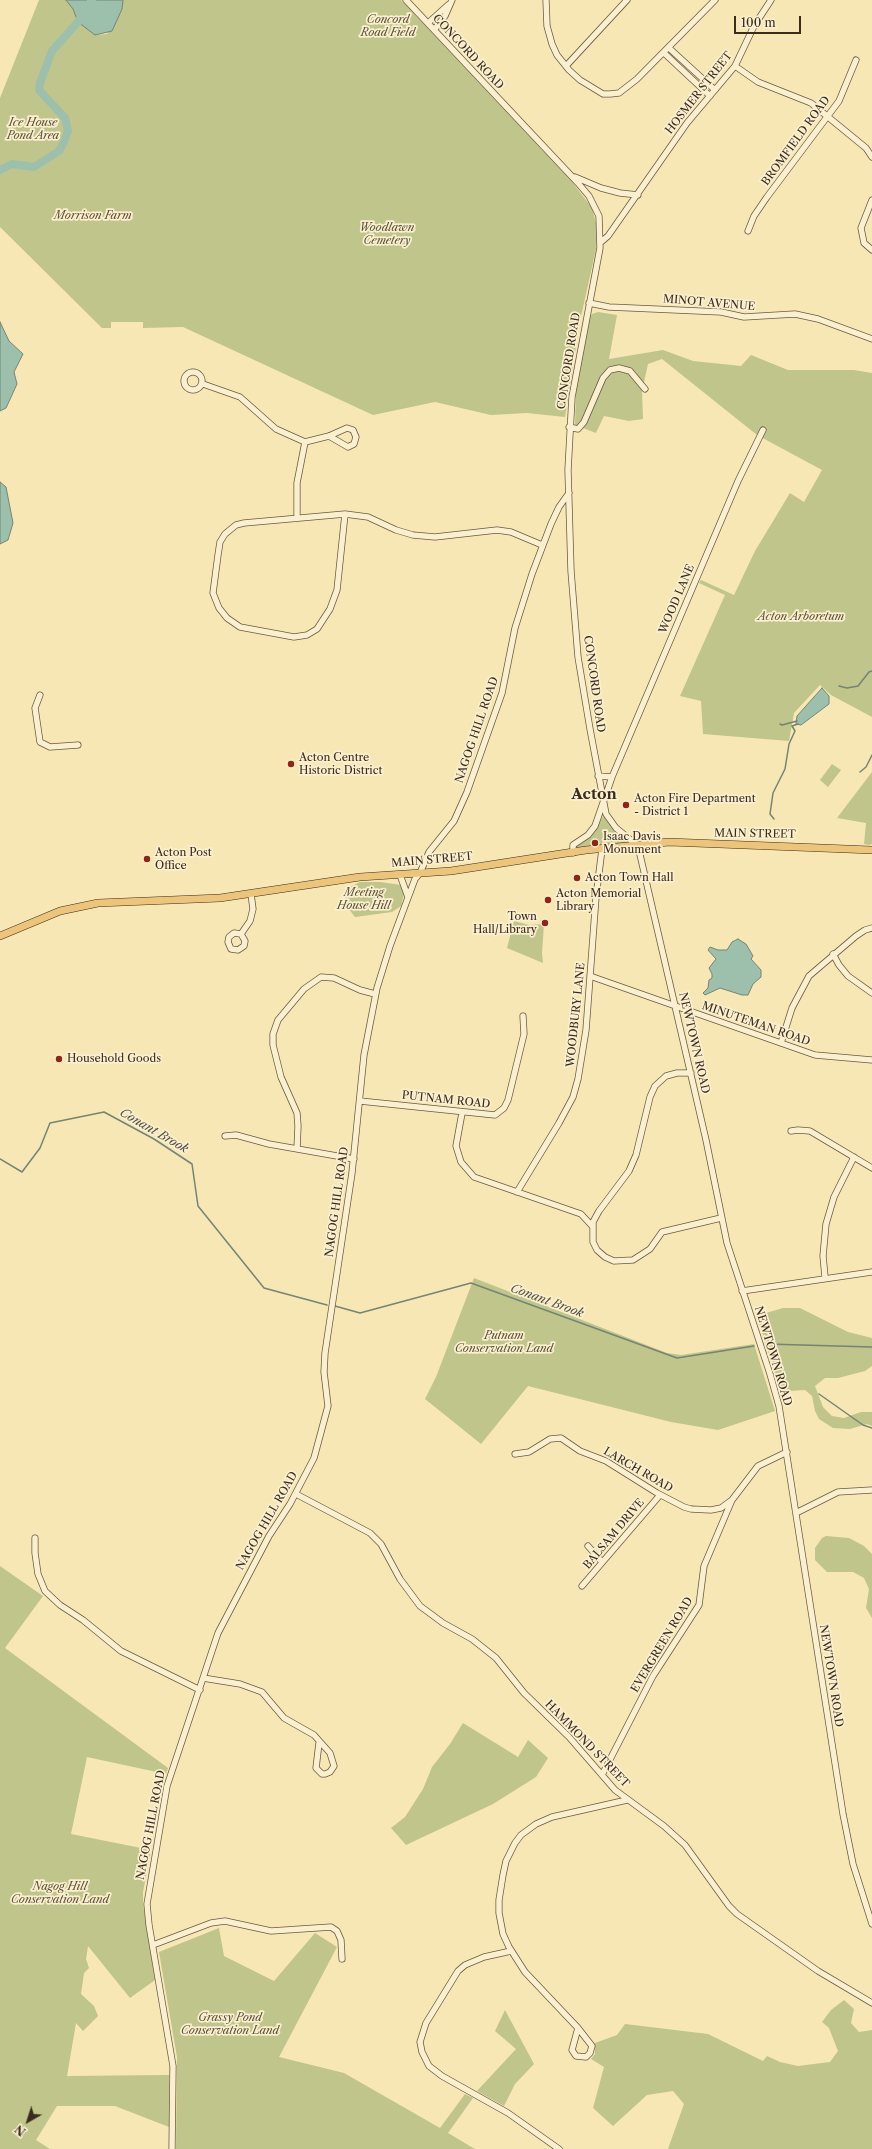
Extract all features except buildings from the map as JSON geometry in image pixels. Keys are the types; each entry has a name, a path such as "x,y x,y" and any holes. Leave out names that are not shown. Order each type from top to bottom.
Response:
{"main road":[{"name":"MAIN STREET","path":"0,936 60,911 98,903 220,898 360,877 451,871 602,849 669,842 872,850"}],"street":[{"name":"CONCORD ROAD","path":"406,0 572,176 589,196 598,212 601,242 573,390 569,428 571,571 578,657 604,806 606,814 613,825 638,846"},
{"path":"428,23 452,0 445,16 434,30"},
{"path":"546,0 549,36 557,54 566,66 590,87 603,94 619,93 637,79 715,0"},
{"path":"566,66 628,0"},
{"name":"HOSMER STREET","path":"601,242 607,238 687,123 735,66 754,26 771,0"},
{"path":"669,48 715,90"},
{"path":"664,53 710,96"},
{"name":"BROMFIELD ROAD","path":"748,231 754,216 766,197 828,116 844,89 856,60"},
{"path":"735,66 758,82 811,103 866,148 872,157"},
{"path":"572,176 601,188 620,193 638,195"},
{"path":"872,200 861,228 864,243 872,250"},
{"name":"MINOT AVENUE","path":"589,303 609,307 721,312 744,317 795,314 818,319 872,339"},
{"path":"569,428 578,429 584,422 603,378 610,370 619,368 630,371 646,389"},
{"path":"204,384 240,397 276,429 304,442 329,436 347,428 353,430 356,437 354,444 348,447 329,436"},
{"name":"WOOD LANE","path":"603,800 736,486 763,430"},
{"path":"298,518 297,483 304,442"},
{"name":"NAGOG HILL ROAD","path":"172,2149 174,2066 152,1945 147,1904 167,1786 172,1765 200,1690 218,1633 269,1536 296,1494 314,1458 328,1406 324,1372 325,1353 354,1159 364,1055 381,970 415,879 420,873 430,852 454,821 467,792 502,693 515,628 542,545 559,507 569,493"},
{"path":"345,514 337,590 330,610 317,629 307,635 294,637 240,626 227,618 220,608 214,593 214,580 220,542 225,534 236,525 345,514 368,517 413,535 435,537 485,530 504,530 542,545"},
{"path":"40,696 36,702 35,708 40,742 50,747 78,745"},
{"path":"598,776 612,777"},
{"name":"CONCORD ROAD","path":"573,853 573,846 592,832 599,817 603,800"},
{"name":"NEWTOWN ROAD","path":"638,846 691,1074 726,1243 774,1385 787,1452 828,1729 846,1832 853,1864 872,1924"},
{"name":"WOODBURY LANE","path":"518,1192 545,1148 573,1097 584,1051 596,897 602,849"},
{"path":"400,874 408,897"},
{"path":"242,934 250,921 252,909 251,894"},
{"path":"781,1043 798,995 809,976 856,936 872,928"},
{"path":"833,954 839,965 848,976 872,993"},
{"name":"MINUTEMAN ROAD","path":"590,976 823,1057 872,1060"},
{"path":"297,1149 297,1113 281,1077 273,1045 273,1034 278,1020 309,984 321,977 334,978 360,990 375,994"},
{"name":"PUTNAM ROAD","path":"360,1101 495,1116 507,1105 524,1034 523,1016"},
{"path":"691,1074 677,1073 666,1076 655,1086 650,1097 639,1147 632,1165 599,1212 593,1227 593,1242 597,1250 605,1257 614,1261 633,1260 643,1255 650,1249 662,1232 666,1230 721,1218"},
{"path":"462,1113 456,1146 464,1167 474,1177 581,1214 593,1227"},
{"path":"791,1131 810,1131 872,1168"},
{"path":"225,1136 236,1135 297,1149 354,1159"},
{"path":"825,1278 823,1256 826,1224 834,1196 854,1158"},
{"path":"742,1291 872,1272"},
{"name":"LARCH ROAD","path":"515,1454 529,1452 550,1438 562,1438 582,1452 606,1460 660,1495 691,1509 721,1508 732,1500"},
{"name":"EVERGREEN ROAD","path":"602,1775 653,1676 699,1605 702,1596 704,1566 732,1500 758,1466 787,1452"},
{"path":"796,1513 838,1492 872,1490"},
{"name":"HAMMOND STREET","path":"296,1494 370,1533 381,1544 400,1579 420,1606 443,1623 472,1639 496,1658 524,1693 570,1737 602,1775 627,1800 650,1814 680,1840 729,1906 737,1914 818,1971 872,2003"},
{"name":"BALSAM DRIVE","path":"582,1586 660,1495"},
{"path":"35,1538 35,1553 38,1574 45,1591 60,1605 83,1620 121,1651 200,1690"},
{"path":"588,1546 602,1562"},
{"path":"203,1678 240,1684 257,1689 272,1702 284,1718 314,1735 330,1753 334,1766 330,1772 325,1774 322,1774 316,1768 319,1742"},
{"path":"578,2028 572,2050 576,2056 586,2057 590,2053 592,2046 578,2028 525,1972 511,1951 501,1924 499,1900 506,1861 521,1835 543,1820 627,1800"},
{"path":"152,1945 212,1923 225,1921 271,1931 331,1927 337,1931 341,1940 342,1958"},
{"path":"511,1951 482,1958 465,1965 458,1972 426,2023 420,2042 422,2052 429,2066 442,2076 508,2112 559,2149"}],"green space":[{"name":"Woodlawn Cemetery","path":"39,0 66,0 73,9 78,22 96,35 107,34 122,9 123,0 401,0 573,183 592,208 597,227 596,249 580,321 565,417 527,413 491,415 435,402 373,415 183,327 143,328 143,322 111,322 111,328 102,328 0,227 0,98"},
{"name":"Acton Arboretum","path":"598,312 617,315 609,359 663,350 693,361 741,366 751,355 788,370 854,370 872,373 872,717 831,695 820,685 794,713 789,741 703,734 701,701 680,696 725,595 699,583 701,580 734,595 755,551 790,493 804,502 822,470 757,435 662,359 648,364 642,391 643,419 629,421 604,416 596,433 575,425 576,392 588,319 592,314"},
{"path":"832,764 841,770 828,787 820,780"},
{"path":"872,772 872,844 869,845 864,844 866,823 837,818"},
{"path":"603,816 624,838 635,844 577,851 575,847 592,835"},
{"name":"Meeting House Hill","path":"360,882 380,882 401,885 404,894 401,906 392,912 355,917 345,904 346,889"},
{"path":"514,921 529,925 544,924 542,953 543,963 507,948"},
{"name":"Putnam Conservation Land","path":"474,1278 667,1353 681,1355 754,1344 775,1411 718,1430 671,1422 528,1386 481,1444 425,1399 436,1377"},
{"path":"783,1308 800,1308 848,1332 872,1338 872,1366 865,1371 838,1378 825,1378 815,1386 823,1407 832,1416 844,1418 861,1412 872,1412 872,1426 867,1424 850,1429 833,1428 819,1419 815,1411 812,1396 805,1390 789,1391 779,1386 758,1319 766,1313"},
{"path":"826,1536 849,1538 864,1546 872,1554 872,1618 866,1608 869,1589 864,1578 853,1572 827,1572 815,1560 815,1548 822,1538"},
{"name":"Nagog Hill Conservation Land","path":"0,1566 43,1596 5,1648 168,1768 166,1774 87,1757 71,1834 151,1850 143,1892 143,1904 155,1980 130,1998 88,1946 86,1959 89,1968 84,1973 81,1994 94,2006 98,2016 83,2031 76,2023 67,2076 169,2075 169,2127 115,2106 57,2106 36,2140 50,2149 0,2149"},
{"path":"463,1723 518,1757 528,1740 548,1758 536,1777 493,1804 406,1845 391,1828 405,1817 423,1789 432,1767 450,1744"},
{"name":"Grassy Pond Conservation Land","path":"219,1928 224,1956 274,1981 315,1933 337,1947 279,2057 344,2073 440,2128 465,2094 473,2098 448,2133 475,2149 176,2149 177,2057 159,1952"},
{"path":"844,2000 854,2009 851,2023 859,2032 872,2030 872,2149 668,2149 684,2104 673,2091 647,2095 613,2126 593,2108 604,2067 591,2059 595,2054 595,2043 617,2035 625,2024 708,2034 763,2061 767,2056 780,2062 798,2066 830,2062 838,2051 829,2028 822,2022 831,2010"},
{"path":"505,2010 534,2064 515,2084 504,2106 477,2091 516,2049 495,2031"}],"shaded area":[{"path":"66,0 123,0 122,9 112,31 95,35 78,22 73,9"},
{"path":"0,322 9,341 23,354 14,372 17,384 6,408 0,411"},
{"path":"0,482 6,487 13,523 8,540 0,544"},
{"path":"822,688 829,696 829,704 801,725 796,724 797,716"},
{"path":"738,939 746,944 753,956 751,959 761,970 761,977 753,984 748,995 742,995 720,988 705,995 703,993 708,988 709,980 712,978 709,968 716,959 708,950 710,947 718,950 727,950 732,942"}],"waterway":[{"path":"0,170 12,164 34,167 59,151 64,142 68,131 65,118 39,90 40,83 52,51 78,22 92,0"},
{"path":"839,686 847,688 858,686 869,672 872,671"},
{"path":"780,724 782,725 797,721"},
{"path":"774,819 770,814 773,793 785,769 789,744 795,731 792,726 798,724"},
{"path":"860,772 866,767 872,755"},
{"name":"Conant Brook","path":"0,1159 22,1172 40,1148 50,1123 104,1112 154,1139 192,1164 198,1206 264,1288 327,1305"},
{"name":"Conant Brook","path":"335,1306 360,1313 471,1283 677,1358 754,1346"},
{"name":"Conant Brook","path":"767,1344 872,1347"},
{"path":"819,1394 863,1425 872,1428"}],"place":[{"name":"Acton Centre Historic District","path":"291,764"},
{"name":"Acton Fire Department - District 1","path":"626,805"},
{"name":"Isaac Davis Monument","path":"595,843"},
{"name":"Acton Post Office","path":"147,859"},
{"name":"Acton Town Hall","path":"577,878"},
{"name":"Acton Memorial Library","path":"548,900"},
{"name":"Town Hall/Library","path":"545,923"},
{"name":"Household Goods","path":"59,1059"}],"district":[{"name":"Acton","path":"594,795"}],"park label":[{"name":"Concord Road Field","path":"388,26"},
{"name":"Ice House Pond Area","path":"33,129"},
{"name":"Morrison Farm","path":"93,216"}]}
